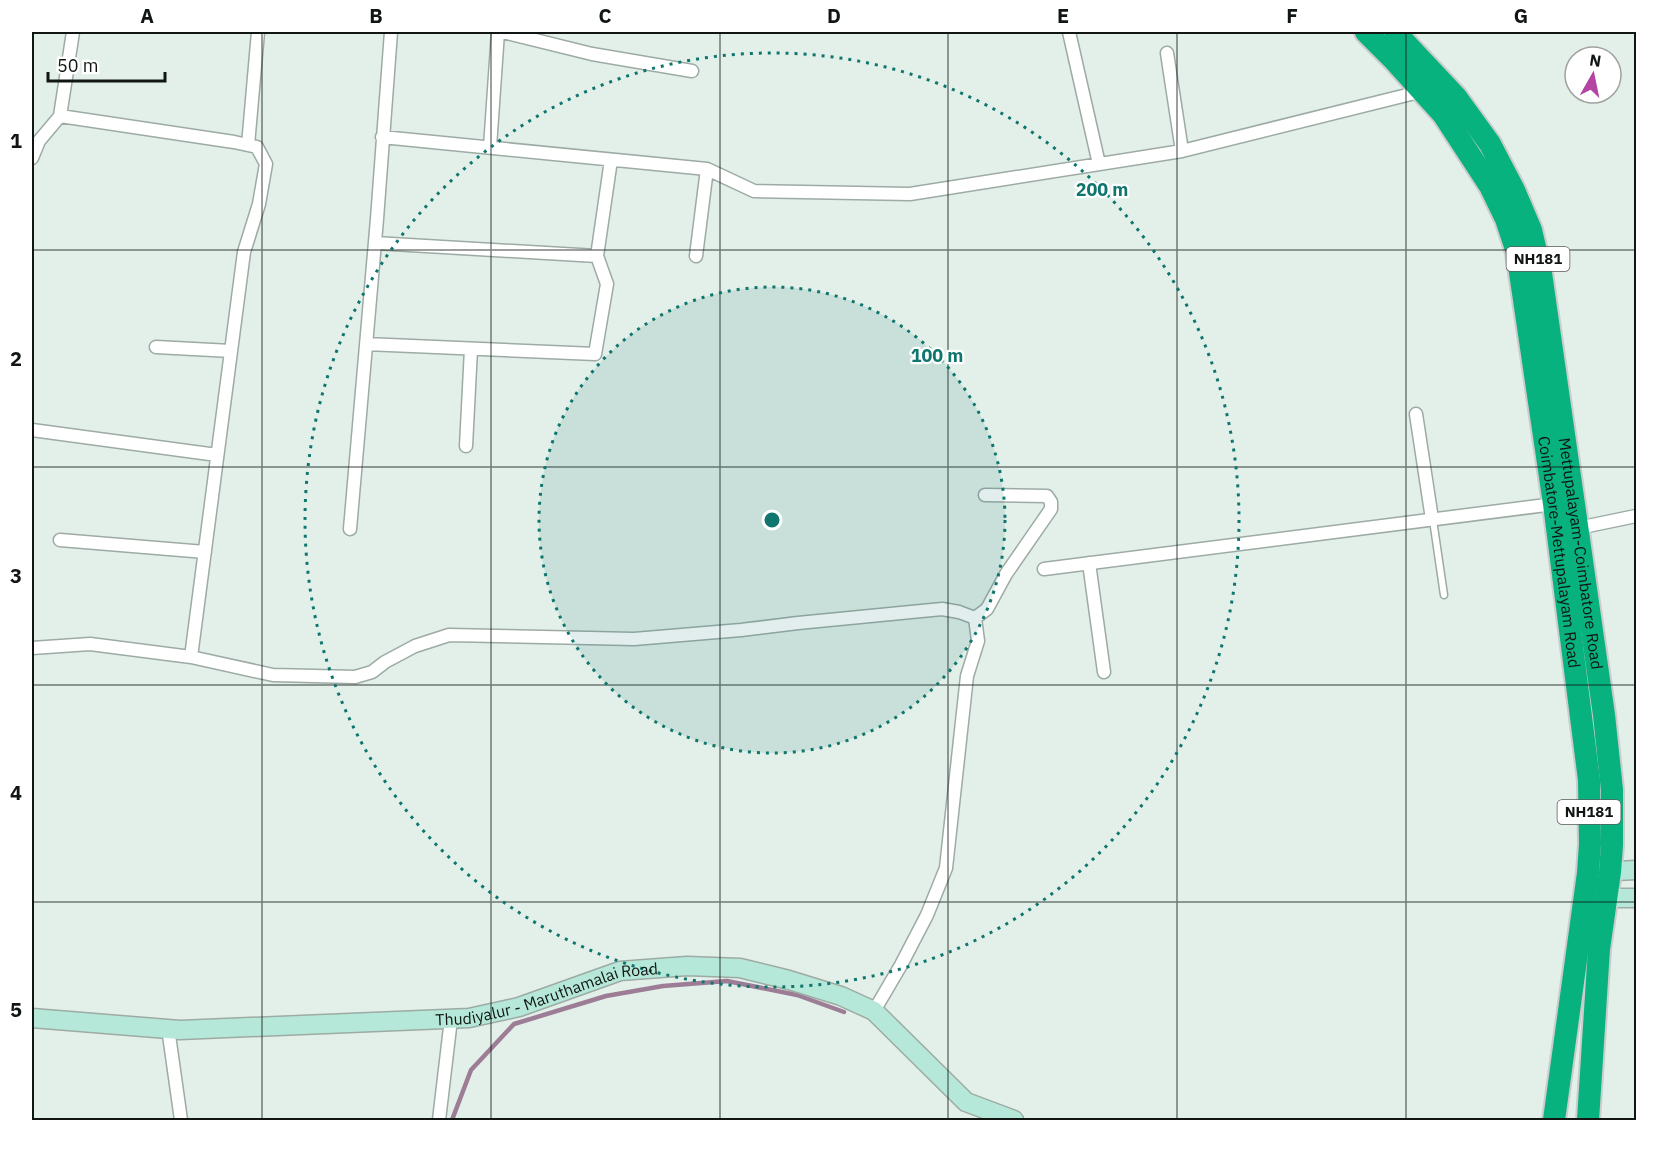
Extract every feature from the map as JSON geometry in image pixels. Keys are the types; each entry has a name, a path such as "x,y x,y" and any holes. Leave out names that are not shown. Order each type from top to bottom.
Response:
{"highway":[{"name":"Coimbatore-Mettupalayam Road","path":"1366,32 1443,114 1490,186 1506,219 1517,252 1554,504 1599,872"},
{"name":"Mettupalayam-Coimbatore Road","path":"1395,32 1456,97 1490,144 1532,230 1541,273 1604,715 1612,790 1612,845 1599,872 1595,898 1599,949 1588,1120"},
{"name":"NH181","path":"1554,1120 1595,898"}],"main road":[{"path":"1599,872 1636,870"},
{"path":"1595,898 1636,898"},
{"name":"Thudiyalur - Maruthamalai Road","path":"32,1018 180,1030 469,1018 519,1007 620,971 687,966 740,968 841,996 874,1011 966,1102 1014,1120"}],"street":[{"path":"32,158 39,141 60,116 73,32"},
{"path":"248,145 258,32"},
{"path":"350,529 391,32"},
{"path":"490,147 501,32 592,54 692,71"},
{"path":"1069,32 1099,164"},
{"path":"1167,53 1182,152"},
{"path":"382,137 707,169 754,191 910,194 1182,152 1422,91"},
{"path":"60,116 257,147 266,164 259,204 244,252 191,657"},
{"path":"366,344 595,354 607,284 597,256 611,160"},
{"path":"696,256 707,169"},
{"path":"375,243 597,256"},
{"path":"156,347 231,351"},
{"path":"466,446 471,349"},
{"path":"1416,414 1432,519"},
{"path":"32,430 217,454"},
{"path":"975,618 987,609 1006,574 1051,509 1051,502 1047,496 985,495"},
{"path":"1044,569 1554,504"},
{"path":"1578,528 1636,516"},
{"path":"60,540 205,552"},
{"path":"1089,563 1104,672"},
{"path":"32,648 90,644 191,657 273,675 355,677 372,672 415,645 449,635 634,639 942,609 975,618"},
{"path":"874,1011 927,915 946,868 967,676 978,641 975,618"},
{"path":"439,1120 451,1019"},
{"path":"168,1028 181,1120"}],"lane":[{"path":"1432,519 1444,595"}],"waterway":[{"path":"452,1120 471,1070 514,1024 606,996 663,986 727,981 797,995 844,1012"}]}
